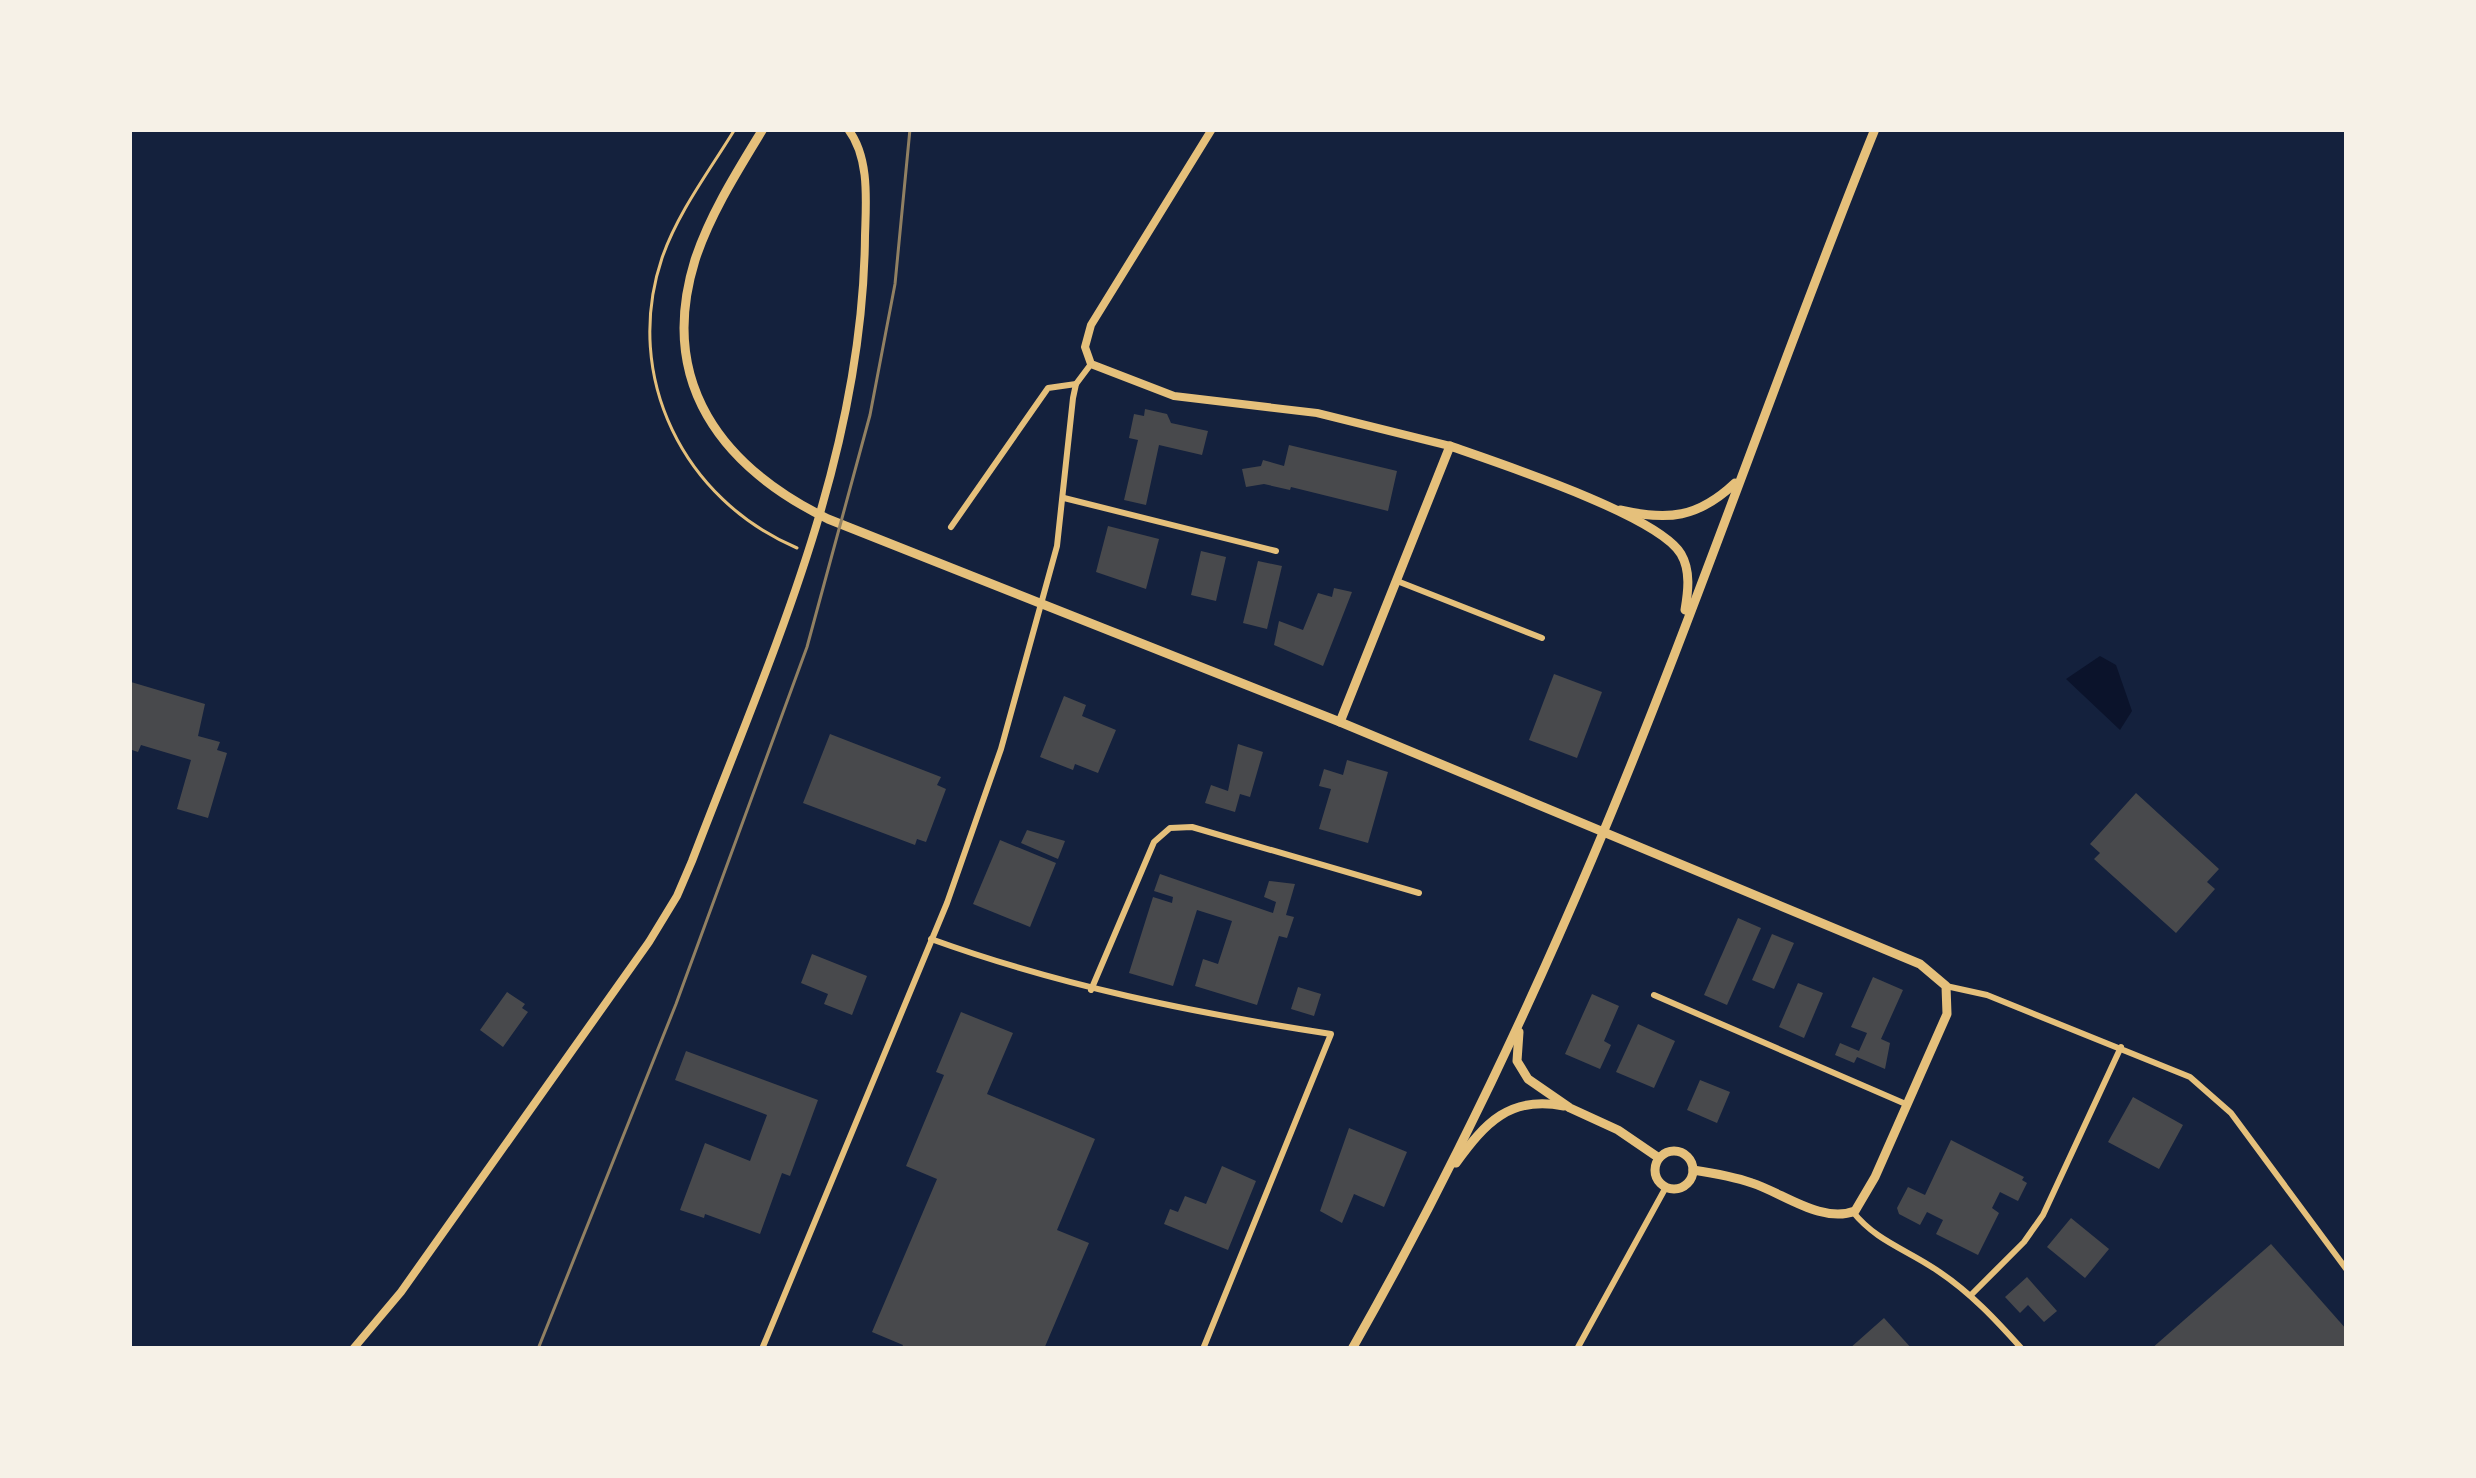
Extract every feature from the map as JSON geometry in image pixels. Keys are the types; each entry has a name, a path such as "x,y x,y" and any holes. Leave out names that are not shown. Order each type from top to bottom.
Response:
{"main road":[{"path":"763,129 696,258 686,310 695,387 715,429 741,463 799,504 886,542 1340,722 1920,964 1946,986 1947,1014 1861,1206 1840,1215 1820,1211 1754,1183 1693,1170"},
{"path":"1352,1349 1521,1021 1592,860 1875,129"},
{"path":"1340,722 1450,446 1659,532 1684,560 1688,594 1681,633"},
{"path":"1603,506 1652,518 1676,518 1706,507 1740,478"},
{"path":"1521,1021 1516,1048 1521,1070 1540,1089 1618,1130 1659,1159"},
{"path":"1439,1187 1482,1128 1507,1109 1539,1103 1570,1108"},
{"path":"1670,1151 1690,1160 1693,1170 1686,1184 1676,1189 1666,1187 1655,1173 1659,1159 1670,1151"}],"street":[{"path":"353,1349 401,1292 634,963 665,918 692,861 787,616 831,485 856,362 865,262 862,165 848,129"},
{"path":"1212,129 1091,325 1085,347 1090,364 1174,396 1317,413 1450,446"},
{"path":"762,1349 931,939 1001,749 1043,604 1064,498 1076,384 1090,364"},
{"path":"951,527 1048,388 1076,384"},
{"path":"1064,498 1276,551"},
{"path":"1397,581 1542,638"},
{"path":"1091,989 1154,842 1170,828 1192,827 1419,893"},
{"path":"931,939 1091,989 1192,1012 1331,1034 1203,1349"},
{"path":"1946,986 1988,995 2190,1077 2220,1101 2347,1270"},
{"path":"1654,995 1908,1105"},
{"path":"1971,1295 2024,1242 2043,1215 2121,1047"},
{"path":"1577,1349 1666,1187"},
{"path":"1852,1212 1879,1239 1971,1295 2022,1349"}],"water":[{"path":"2100,656 2116,665 2132,711 2120,730 2066,679"}],"building":[{"path":"1145,409 1167,414 1171,423 1208,431 1202,455 1159,445 1146,505 1124,500 1138,440 1129,438 1134,414 1144,416"},
{"path":"1289,445 1397,471 1388,511 1291,487 1246,487 1242,469 1261,466 1263,460 1284,466"},
{"path":"1108,526 1159,539 1146,589 1096,572"},
{"path":"1201,551 1226,557 1216,601 1191,595"},
{"path":"1258,561 1282,566 1267,629 1243,623"},
{"path":"1334,588 1352,592 1323,666 1274,645 1279,621 1303,630 1318,593 1332,597"},
{"path":"1554,674 1602,692 1577,758 1529,740"},
{"path":"131,682 205,704 198,736 220,742 217,750 227,753 208,818 177,809 191,760 141,745 138,752 129,749"},
{"path":"1064,696 1086,705 1082,716 1116,730 1098,773 1075,764 1073,770 1040,757"},
{"path":"830,734 941,777 937,785 946,789 926,842 917,839 915,845 803,803"},
{"path":"1238,744 1263,752 1250,797 1240,794 1235,812 1205,803 1211,785 1228,791"},
{"path":"1347,760 1388,772 1368,843 1319,829 1331,789 1319,786 1324,769 1343,775"},
{"path":"2136,793 2219,869 2207,882 2215,889 2176,933 2094,859 2100,853 2090,844"},
{"path":"1027,830 1065,841 1058,859 1021,843"},
{"path":"1000,840 1056,863 1030,927 973,904"},
{"path":"1160,874 1273,913 1276,902 1264,897 1269,881 1295,884 1286,915 1294,917 1287,938 1279,936 1257,1005 1195,986 1203,959 1218,964 1232,921 1197,910 1173,986 1129,973 1153,897 1172,903 1173,897 1154,891"},
{"path":"1738,918 1761,928 1727,1005 1704,995"},
{"path":"1772,934 1794,943 1774,989 1752,980"},
{"path":"812,954 867,976 852,1015 824,1004 828,994 801,983"},
{"path":"1873,977 1903,990 1881,1039 1890,1043 1885,1069 1857,1057 1854,1063 1835,1055 1840,1043 1859,1051 1867,1033 1851,1027"},
{"path":"1798,983 1823,993 1804,1038 1779,1027"},
{"path":"1298,987 1321,994 1314,1016 1291,1009"},
{"path":"507,992 525,1004 522,1008 528,1012 503,1047 480,1030"},
{"path":"1592,994 1619,1006 1604,1041 1611,1045 1600,1069 1565,1054"},
{"path":"961,1012 1013,1033 987,1094 1095,1139 1057,1230 1089,1243 1044,1349 901,1349 903,1345 872,1332 937,1179 906,1166 944,1075 936,1072"},
{"path":"1638,1024 1675,1041 1654,1088 1616,1072"},
{"path":"686,1051 818,1100 790,1176 782,1173 760,1234 680,1210 705,1143 750,1161 767,1115 675,1080"},
{"path":"1700,1080 1730,1092 1717,1123 1687,1110"},
{"path":"2133,1097 2183,1125 2159,1169 2108,1142"},
{"path":"1349,1128 1407,1152 1384,1207 1354,1194 1342,1223 1320,1211"},
{"path":"1951,1140 2024,1177 2027,1183 2018,1201 2000,1192 1992,1208 1999,1213 1978,1255 1936,1234 1943,1220 1927,1212 1920,1225 1899,1214 1897,1208 1908,1187 1925,1195"},
{"path":"1222,1166 1256,1181 1228,1250 1164,1224 1170,1209 1178,1212 1185,1196 1206,1204"},
{"path":"2071,1218 2109,1249 2085,1278 2047,1247"},
{"path":"2271,1244 2347,1330 2347,1349 2151,1349"},
{"path":"2027,1277 2057,1311 2044,1322 2028,1305 2020,1313 2005,1297"},
{"path":"1884,1318 1912,1349 1849,1349"}],"railway":[{"path":"538,1349 676,1004 807,647 870,415 895,284 910,129"}]}
